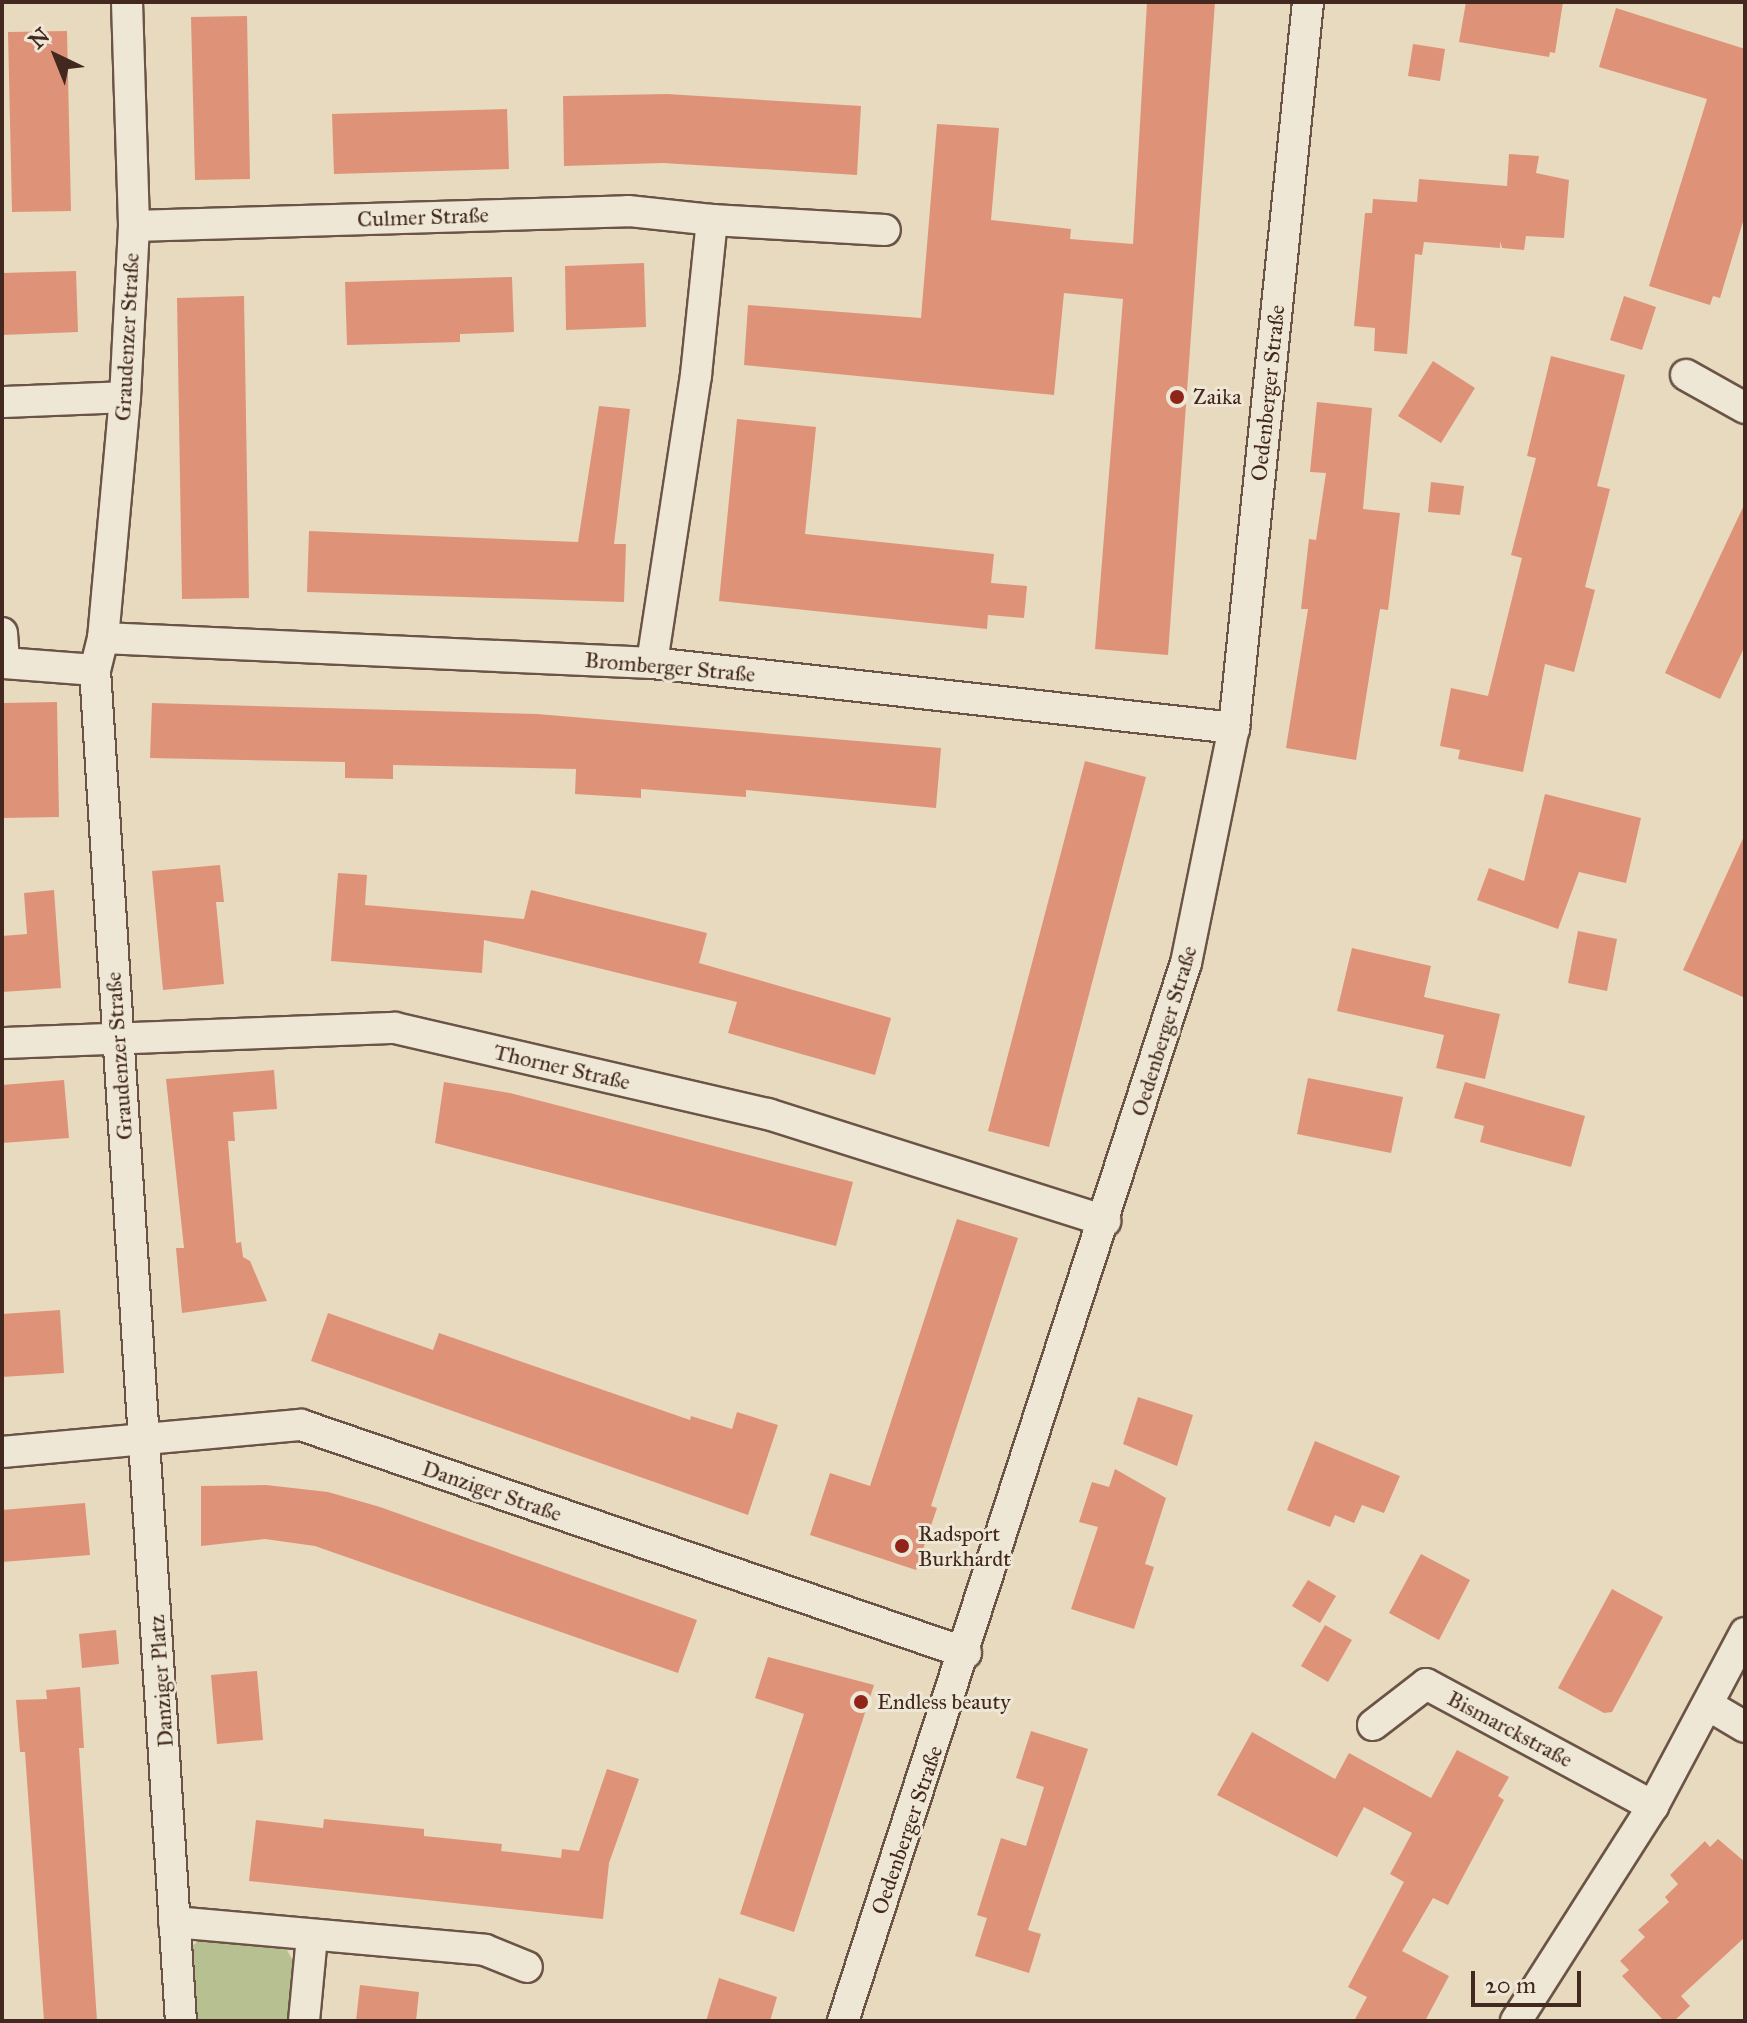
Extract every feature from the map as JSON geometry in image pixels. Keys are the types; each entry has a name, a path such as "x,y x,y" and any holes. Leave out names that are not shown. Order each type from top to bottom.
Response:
{"street":[{"name":"Graudenzer Straße","path":"127,2 134,226 125,397 103,638 95,670 145,1441"},
{"name":"Oedenberger Straße","path":"843,2021 966,1653 1186,963 1234,728 1308,2"},
{"name":"Culmer Straße","path":"134,226 628,211 712,220 885,230"},
{"path":"652,663 696,375 712,220"},
{"path":"1686,375 1745,408"},
{"path":"2,402 125,397"},
{"path":"2,633 4,663 95,670"},
{"name":"Bromberger Straße","path":"103,638 652,663 1234,728"},
{"name":"Thorner Straße","path":"2,1043 117,1036 395,1028 768,1114 1105,1221"},
{"name":"Danziger Straße","path":"2,1452 301,1425 966,1653"},
{"name":"Danziger Platz","path":"145,1441 181,2021"},
{"path":"1516,2021 1653,1806 1745,1633"},
{"name":"Bismarckstraße","path":"1373,1725 1426,1684 1653,1806"},
{"path":"1708,1705 1745,1727"},
{"path":"174,1922 485,1950 527,1967"},
{"path":"304,2021 312,1936"}],"green space":[{"path":"205,1936 279,1943 287,1950 296,1967 290,2021 188,2021 187,1950"}],"building":[{"path":"1147,2 1215,2 1168,655 1095,649 1123,299 1064,293 1054,395 744,365 748,305 921,318 937,124 999,128 991,220 1071,229 1070,239 1133,244"},
{"path":"1466,2 1563,2 1555,53 1550,52 1549,57 1459,42"},
{"path":"1616,8 1745,49 1745,215 1720,298 1713,296 1710,305 1649,286 1707,99 1599,67"},
{"path":"247,16 250,179 195,180 191,17"},
{"path":"67,31 71,211 12,212 8,32"},
{"path":"1413,44 1445,49 1440,81 1408,76"},
{"path":"667,94 861,106 857,175 663,163 564,166 563,96"},
{"path":"507,109 509,169 334,174 332,114"},
{"path":"1509,154 1539,156 1536,173 1569,180 1564,238 1526,236 1524,250 1502,248 1500,241 1500,248 1424,242 1422,255 1415,254 1407,354 1374,351 1375,328 1354,326 1365,213 1372,213 1373,199 1417,202 1419,179 1507,186"},
{"path":"644,263 646,327 566,330 565,266"},
{"path":"76,271 78,332 2,335 2,273"},
{"path":"512,277 514,332 460,334 460,342 347,345 345,282"},
{"path":"244,296 249,598 182,599 177,298"},
{"path":"1624,296 1656,307 1642,350 1610,340"},
{"path":"1551,356 1625,375 1597,486 1610,489 1585,587 1595,590 1574,672 1545,664 1523,772 1458,759 1460,750 1440,746 1451,688 1488,696 1522,558 1511,555 1536,458 1527,456"},
{"path":"1433,361 1475,388 1441,443 1398,416"},
{"path":"1317,402 1372,408 1363,509 1400,513 1388,610 1380,609 1356,760 1286,748 1308,609 1301,609 1309,539 1316,540 1326,473 1310,472"},
{"path":"599,406 630,409 614,544 626,544 624,602 307,592 309,531 578,542"},
{"path":"737,419 816,427 805,534 994,554 991,583 1027,586 1024,618 988,615 987,629 719,601"},
{"path":"1431,482 1464,486 1460,515 1428,512"},
{"path":"1745,503 1745,646 1720,699 1665,673"},
{"path":"57,702 59,817 2,818 2,703"},
{"path":"152,703 537,714 941,748 936,808 746,790 746,797 641,789 641,798 575,794 576,769 393,765 393,779 345,778 345,762 150,758"},
{"path":"1085,761 1146,777 1049,1147 988,1131"},
{"path":"1545,794 1641,818 1626,883 1579,872 1558,929 1477,900 1489,868 1524,881"},
{"path":"1745,834 1745,998 1683,970"},
{"path":"220,865 224,902 216,902 224,984 163,990 152,871"},
{"path":"338,873 367,875 365,905 524,919 531,890 707,933 699,963 891,1018 875,1075 728,1033 737,1002 484,940 482,973 331,961"},
{"path":"54,890 61,988 2,992 2,936 27,934 24,893"},
{"path":"1578,931 1617,939 1607,991 1568,983"},
{"path":"1352,948 1431,966 1424,997 1500,1014 1485,1079 1436,1068 1444,1035 1337,1011"},
{"path":"274,1070 277,1109 233,1112 235,1141 228,1141 236,1243 241,1242 243,1257 250,1261 267,1301 182,1313 176,1248 184,1248 166,1079"},
{"path":"1308,1078 1403,1097 1391,1153 1297,1134"},
{"path":"64,1080 69,1138 2,1143 2,1085"},
{"path":"444,1082 510,1093 853,1182 836,1246 435,1143"},
{"path":"1465,1082 1585,1116 1571,1167 1480,1142 1484,1126 1454,1118"},
{"path":"957,1219 1018,1238 931,1506 937,1508 916,1570 810,1535 830,1473 870,1486"},
{"path":"60,1310 64,1373 2,1377 2,1314"},
{"path":"328,1313 433,1350 439,1333 690,1420 691,1416 732,1429 737,1412 778,1425 748,1515 311,1361"},
{"path":"1138,1397 1193,1415 1177,1466 1123,1444"},
{"path":"1315,1441 1400,1476 1384,1513 1362,1505 1354,1523 1335,1515 1330,1527 1287,1510"},
{"path":"1115,1469 1166,1498 1145,1564 1154,1567 1134,1629 1071,1609 1098,1527 1079,1522 1092,1482 1109,1487"},
{"path":"266,1485 328,1492 380,1507 697,1620 678,1673 315,1546 265,1539 201,1546 201,1486"},
{"path":"85,1503 90,1555 2,1562 2,1510"},
{"path":"1421,1554 1470,1580 1439,1640 1389,1613"},
{"path":"1308,1580 1336,1596 1320,1623 1292,1606"},
{"path":"1612,1589 1663,1617 1612,1712 1604,1713 1558,1688"},
{"path":"1325,1625 1352,1640 1328,1682 1301,1666"},
{"path":"116,1630 119,1664 82,1668 79,1634"},
{"path":"768,1657 874,1685 794,1932 740,1914 804,1714 755,1698"},
{"path":"257,1671 263,1740 217,1744 211,1675"},
{"path":"80,1687 84,1748 79,1748 97,2021 44,2021 25,1752 20,1752 16,1700 47,1699 46,1690"},
{"path":"1031,1731 1088,1749 1028,1930 1041,1934 1029,1973 975,1956 987,1918 977,1915 1001,1838 1026,1846 1044,1787 1016,1778"},
{"path":"1252,1732 1335,1779 1349,1753 1431,1798 1457,1750 1509,1777 1498,1796 1504,1800 1448,1905 1433,1898 1402,1951 1449,1976 1425,2021 1354,2021 1367,1997 1348,1987 1404,1882 1390,1874 1412,1833 1364,1807 1337,1857 1217,1795"},
{"path":"607,1769 639,1779 609,1863 603,1919 249,1881 256,1820 323,1828 324,1819 424,1829 424,1836 502,1844 501,1851 561,1858 562,1849 579,1851"},
{"path":"1718,1839 1745,1862 1745,1937 1681,1996 1690,2006 1674,2021 1664,2021 1622,1976 1629,1970 1620,1961 1645,1937 1638,1930 1669,1902 1665,1897 1678,1884 1670,1875 1705,1841 1710,1847"},
{"path":"719,1978 777,1997 770,2021 706,2021"},
{"path":"360,1985 419,1992 416,2021 356,2021"}],"place":[{"name":"Zaika","path":"1177,397"},
{"name":"Radsport Burkhardt","path":"902,1546"},
{"name":"Endless beauty","path":"861,1702"}]}
